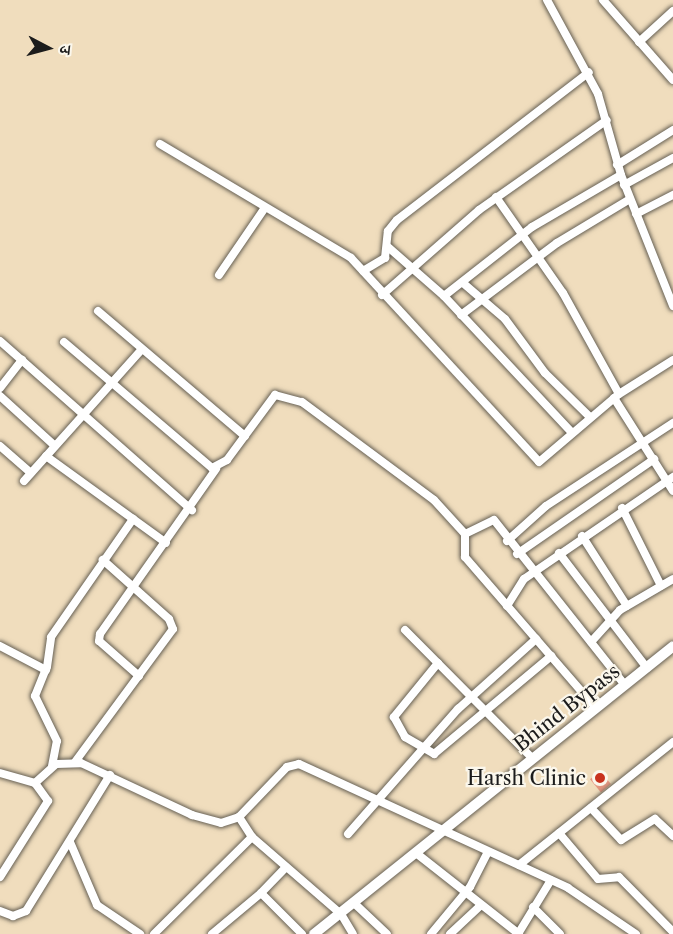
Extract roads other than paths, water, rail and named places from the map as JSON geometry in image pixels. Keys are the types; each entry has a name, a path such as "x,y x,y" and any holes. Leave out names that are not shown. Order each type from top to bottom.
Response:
{"street":[{"path":"548,0 589,72 607,120 624,185 673,306"},
{"path":"603,0 673,80"},
{"path":"639,42 673,12"},
{"path":"363,272 380,263 388,247 388,231 397,220 589,72"},
{"path":"382,295 496,197 607,120"},
{"path":"617,165 673,130"},
{"path":"160,144 264,209 344,254 535,460 549,459 572,433 616,396 673,360"},
{"path":"624,185 673,158"},
{"path":"444,296 522,234 621,175"},
{"path":"636,214 673,195"},
{"path":"496,197 538,257 642,441 670,478 673,491"},
{"path":"461,315 538,257 630,199"},
{"path":"219,275 264,209"},
{"path":"388,247 444,296 572,433"},
{"path":"463,283 479,300 505,319 544,373 590,417"},
{"path":"98,310 141,350 245,436"},
{"path":"0,341 81,417 192,510"},
{"path":"64,342 111,384 216,469"},
{"path":"24,481 141,350"},
{"path":"0,388 22,360"},
{"path":"139,676 99,638 133,587 192,510 216,469 245,436 275,395 290,394 411,478 465,534 465,558 596,708"},
{"path":"0,396 55,446"},
{"path":"507,541 535,514 642,441 673,423"},
{"path":"0,446 31,473"},
{"path":"46,456 166,543"},
{"path":"517,554 654,459"},
{"path":"507,606 518,584 533,572 622,508 670,478"},
{"path":"622,508 661,586"},
{"path":"35,783 52,766 57,741 35,701 46,670 57,621 133,519"},
{"path":"465,534 491,519 625,685"},
{"path":"582,536 627,606"},
{"path":"560,553 647,668"},
{"path":"75,762 139,676 172,624 103,560"},
{"path":"591,642 610,620 627,606 673,579"},
{"path":"405,630 532,758"},
{"path":"348,834 382,802 420,749 471,696 536,639"},
{"path":"0,646 46,670"},
{"name":"Bhind Bypass","path":"314,934 673,646"},
{"path":"438,663 394,717 399,730 420,749 438,753 551,656"},
{"path":"519,865 673,742"},
{"path":"52,766 75,762 111,775 202,819 220,823 239,817 293,764 382,802 487,854 519,865 551,880 610,912 636,934"},
{"path":"0,773 35,783 48,801 0,876"},
{"path":"0,911 13,916 26,911 111,775"},
{"path":"591,808 621,840 659,818 673,836"},
{"path":"239,817 252,837 340,914 353,934"},
{"path":"559,833 598,879 619,877 673,932"},
{"path":"154,934 252,837"},
{"path":"70,842 90,895 140,934"},
{"path":"416,853 519,934 532,907 551,880"},
{"path":"431,934 466,893 487,854"},
{"path":"212,934 261,893 286,867"},
{"path":"261,893 302,934"},
{"path":"354,903 387,934"},
{"path":"450,934 481,905"},
{"path":"532,907 560,934"}],"place":[{"name":"Harsh Clinic","path":"600,778"}]}
